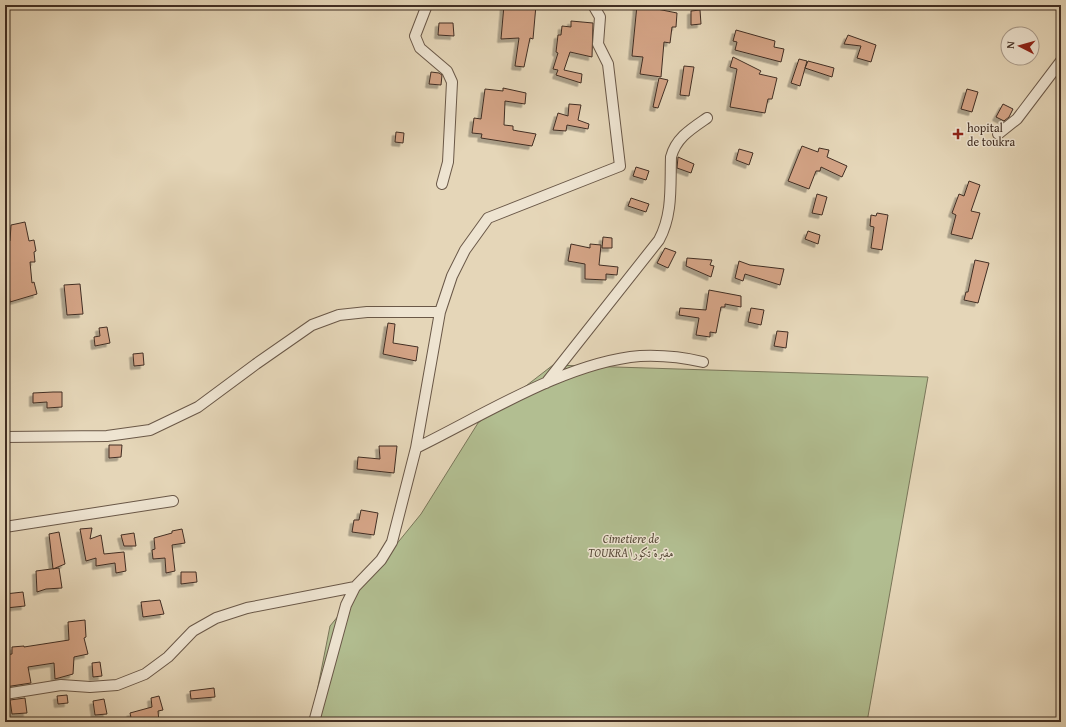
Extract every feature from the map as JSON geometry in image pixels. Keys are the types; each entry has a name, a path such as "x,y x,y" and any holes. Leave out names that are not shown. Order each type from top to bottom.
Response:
{"street":[{"path":"427,5 415,36 420,48 447,71 452,82 448,162 442,184"},
{"path":"314,722 340,622 355,587 381,560 392,542 416,448 440,312 452,276 465,250 488,218 620,166 608,64 598,44 600,17 593,5"},
{"path":"998,134 1011,125 1022,113 1061,61"},
{"path":"546,382 659,240 664,231 669,211 671,158 673,149 683,135 707,118"},
{"path":"5,437 107,436 150,430 198,407 312,325 339,316 367,312 440,312"},
{"path":"416,448 546,382 592,366 623,358 661,356 703,362"},
{"path":"5,527 173,501"},
{"path":"5,694 61,685 90,687 117,685 145,674 168,657 193,631 216,618 247,608 355,587"}],"green space":[{"name":"Cimetiere de TOUKRA مقبرة تكورا","path":"553,365 928,377 867,722 311,722 330,626 421,514 478,423"}],"building":[{"path":"504,5 536,5 533,39 530,38 524,67 515,66 519,38 501,39"},
{"path":"637,5 677,13 676,27 672,27 670,43 664,42 661,77 640,74 643,57 632,56"},
{"path":"700,10 701,24 691,25 691,11"},
{"path":"571,21 593,23 592,57 570,52 564,70 582,74 581,83 556,75 558,70 553,69 558,53 556,52 558,35 561,35 562,26 571,27"},
{"path":"439,23 453,23 454,36 438,35"},
{"path":"736,30 775,41 774,47 784,49 781,62 735,50 737,42 733,41"},
{"path":"848,35 876,45 871,62 857,58 861,46 844,44"},
{"path":"733,57 761,71 759,74 777,78 772,99 768,99 765,113 730,107 737,69 730,67"},
{"path":"799,59 807,61 800,86 791,83"},
{"path":"808,61 834,68 832,77 805,68"},
{"path":"684,66 694,67 689,96 680,95"},
{"path":"431,72 442,75 441,85 429,84"},
{"path":"659,78 668,80 658,108 653,107"},
{"path":"503,88 526,93 525,104 505,101 504,125 513,126 513,130 536,134 532,146 481,138 482,134 472,133 474,118 481,119 485,89 503,91"},
{"path":"967,89 978,92 972,112 961,109"},
{"path":"569,104 581,105 578,120 589,124 588,129 567,125 566,131 553,130 558,113 568,116"},
{"path":"1003,104 1013,109 1009,117 1004,121 996,117"},
{"path":"396,132 404,133 403,143 395,142"},
{"path":"802,146 818,152 819,148 829,150 827,157 847,166 842,177 821,167 820,171 816,171 809,189 788,181"},
{"path":"739,149 753,153 749,165 736,160"},
{"path":"678,157 694,164 691,173 677,168"},
{"path":"636,167 649,171 646,180 633,176"},
{"path":"969,181 980,185 971,211 980,213 972,239 951,234 956,215 952,213 959,194 964,196"},
{"path":"817,194 827,197 822,215 812,213"},
{"path":"631,198 649,204 646,212 628,206"},
{"path":"877,213 888,215 882,250 871,248 874,227 870,226 871,215 876,216"},
{"path":"25,222 29,241 34,240 36,251 34,252 35,262 30,262 32,283 34,282 37,294 10,302 5,261 5,242 10,241 11,225"},
{"path":"808,231 820,235 818,244 805,239"},
{"path":"603,237 612,238 612,248 602,248"},
{"path":"571,244 590,248 590,244 601,245 599,265 618,267 617,275 606,274 606,280 585,279 585,264 568,261"},
{"path":"665,248 676,252 668,268 657,263"},
{"path":"687,258 712,260 710,265 714,266 711,277 686,266"},
{"path":"975,260 989,263 978,303 964,300 966,292 968,292"},
{"path":"739,261 750,265 784,269 780,285 745,274 743,281 735,278"},
{"path":"80,284 83,314 67,315 64,285"},
{"path":"709,290 741,296 741,307 725,304 725,307 721,307 716,333 710,332 710,337 696,335 699,318 679,315 680,308 706,310"},
{"path":"751,308 764,310 761,325 748,322"},
{"path":"388,323 395,324 393,343 418,347 416,361 383,354"},
{"path":"107,327 110,343 95,346 94,337 100,336 99,328"},
{"path":"777,331 788,332 786,348 774,346"},
{"path":"143,353 144,365 134,366 133,354"},
{"path":"62,392 62,407 47,408 47,402 33,403 33,393"},
{"path":"109,445 122,445 121,457 109,458"},
{"path":"379,446 397,446 394,473 357,469 358,457 380,459"},
{"path":"361,510 378,513 374,535 352,532 354,520 359,520"},
{"path":"92,528 90,539 101,535 104,554 124,552 126,571 116,573 115,563 96,566 96,558 86,561 80,529"},
{"path":"182,529 185,543 172,545 175,571 166,573 165,558 153,559 152,550 155,549 154,538"},
{"path":"59,532 65,564 53,569 49,534"},
{"path":"134,533 136,546 124,546 121,535"},
{"path":"59,568 62,588 46,589 37,592 36,571"},
{"path":"181,572 196,572 197,582 181,584"},
{"path":"23,592 25,606 6,608 5,594"},
{"path":"160,600 164,614 143,617 141,602"},
{"path":"85,620 86,637 84,638 88,654 74,657 73,674 55,679 54,663 28,667 31,683 5,687 5,655 12,654 12,647 24,647 69,640 68,622"},
{"path":"100,662 102,676 93,677 92,663"},
{"path":"214,688 215,697 191,699 190,691"},
{"path":"67,695 68,703 58,704 57,696"},
{"path":"159,696 163,710 158,711 159,722 132,722 130,713 152,707 151,698"},
{"path":"25,698 27,713 12,714 10,700"},
{"path":"104,699 107,714 95,715 93,701"}],"place":[{"name":"hopital de toukra","path":"958,134"}]}
